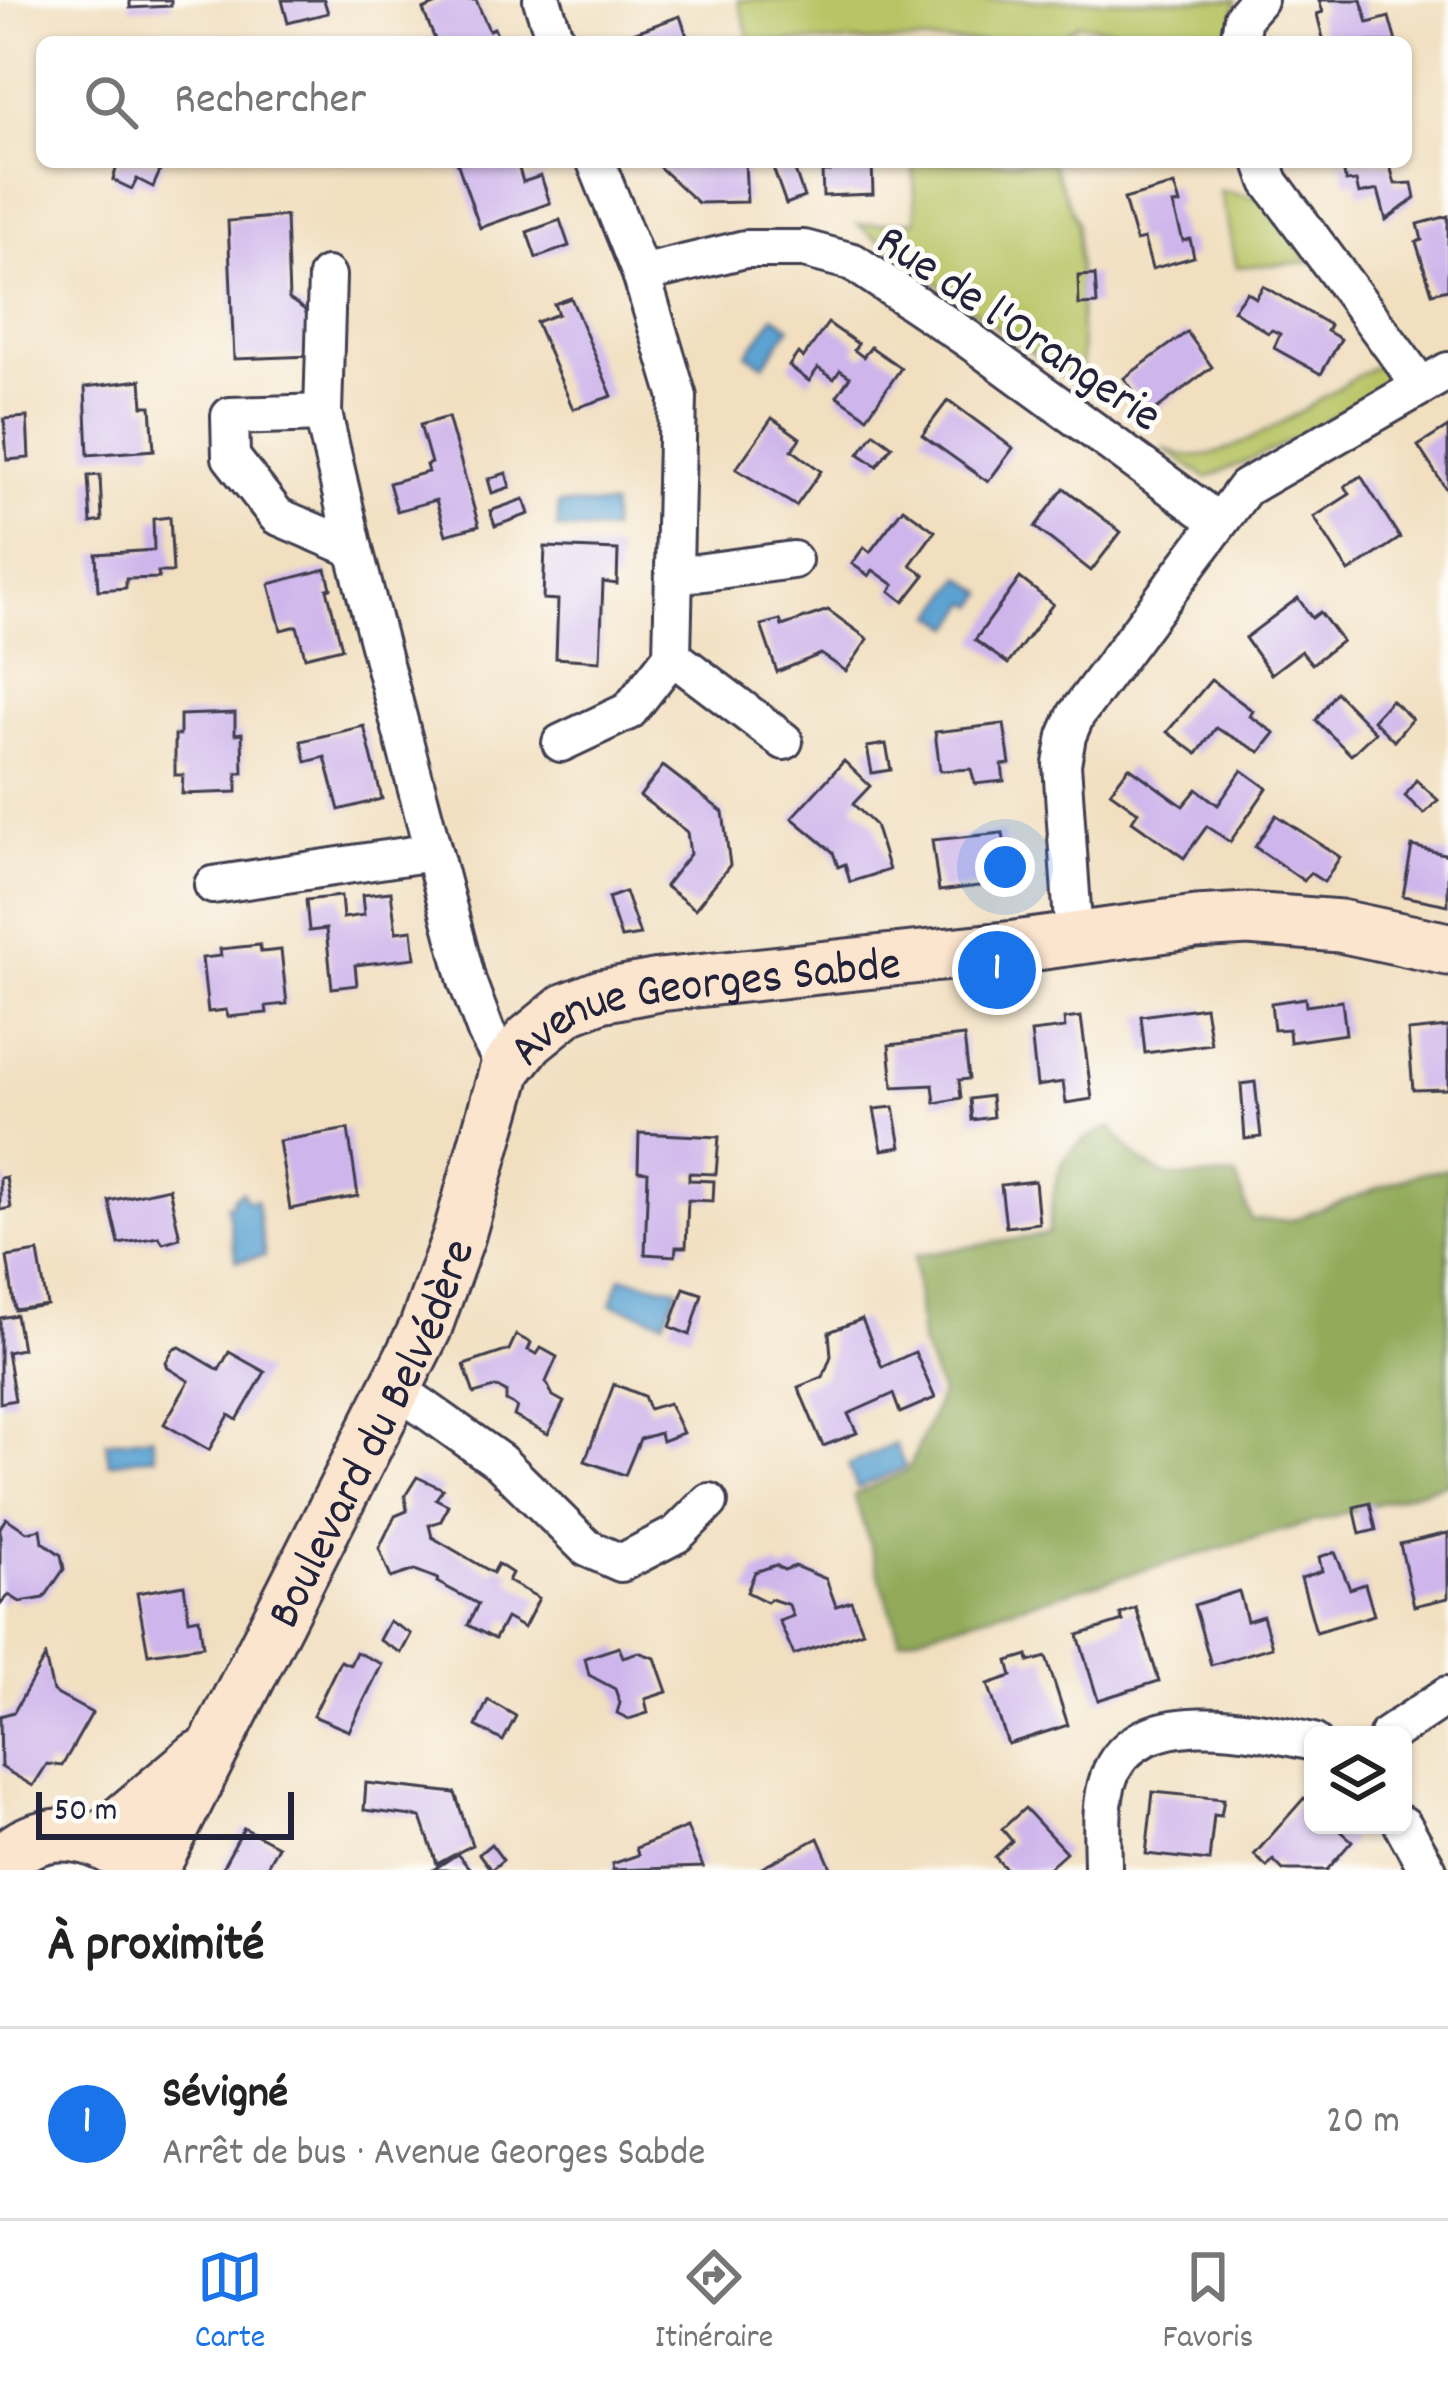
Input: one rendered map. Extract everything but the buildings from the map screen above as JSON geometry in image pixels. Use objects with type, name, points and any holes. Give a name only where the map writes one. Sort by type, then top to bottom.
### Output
[{"type":"street","points":[[542,0],[554,36]]},
{"type":"street","points":[[1240,36],[1243,17],[1258,0]]},
{"type":"street","points":[[561,743],[629,711],[672,656],[679,397],[640,274],[598,168]]},
{"type":"street","points":[[1074,938],[1062,764],[1076,716],[1245,488],[1434,379],[1270,182],[1265,168]]},
{"type":"street","name":"Rue de l'Orangerie","points":[[640,274],[745,249],[804,249],[853,262],[968,339],[1219,522]]},
{"type":"street","points":[[327,275],[323,413],[353,549],[467,981],[500,1084]]},
{"type":"street","points":[[323,413],[230,416],[232,457],[278,516],[353,549]]},
{"type":"street","points":[[674,576],[793,560]]},
{"type":"street","points":[[672,656],[784,741]]},
{"type":"street","points":[[213,885],[434,852]]},
{"type":"street","name":"Avenue Georges Sabde","points":[[500,1084],[545,1025],[568,1009],[659,985],[1196,922],[1281,920],[1340,926],[1448,950]]},
{"type":"street","name":"Boulevard du Belvédère","points":[[152,1870],[440,1296],[500,1084]]},
{"type":"street","points":[[397,1389],[500,1462],[587,1548],[621,1563],[677,1534],[709,1502]]},
{"type":"street","points":[[1402,1726],[1448,1695]]},
{"type":"street","points":[[1103,1870],[1104,1802],[1122,1753],[1143,1740],[1209,1725],[1246,1727],[1304,1740]]},
{"type":"street","name":"Boulevard du Belvédère","points":[[119,1855],[209,1750]]},
{"type":"street","points":[[3,1858],[33,1840],[61,1834],[119,1855]]},
{"type":"street","points":[[1407,1834],[1428,1870]]},
{"type":"green space","points":[[738,0],[1236,0],[1233,36],[1143,36],[1078,23],[1063,36],[749,36]]},
{"type":"green space","points":[[913,168],[1054,168],[1077,223],[1083,391],[858,225],[916,221]]},
{"type":"green space","points":[[1220,191],[1268,199],[1310,262],[1237,267]]},
{"type":"green space","points":[[1381,362],[1397,380],[1275,449],[1207,478],[1163,448],[1196,456],[1227,449],[1272,428]]},
{"type":"green space","points":[[1111,1127],[1140,1160],[1164,1174],[1236,1176],[1251,1220],[1292,1220],[1417,1174],[1448,1169],[1448,1483],[900,1640],[854,1495],[908,1470],[941,1394],[921,1343],[914,1256],[1048,1234],[1056,1182],[1067,1156],[1077,1145]]},
{"type":"water","points":[[774,316],[790,327],[764,365],[747,354]]},
{"type":"water","points":[[559,504],[612,506],[611,531],[557,529]]},
{"type":"water","points":[[962,577],[985,593],[977,606],[970,602],[953,627],[935,615]]},
{"type":"water","points":[[242,1191],[247,1201],[256,1200],[265,1256],[236,1261],[227,1205]]},
{"type":"water","points":[[621,1277],[678,1288],[664,1321],[611,1304]]},
{"type":"water","points":[[152,1436],[155,1456],[109,1463],[106,1442]]},
{"type":"water","points":[[895,1444],[905,1467],[857,1488],[848,1465]]},
{"type":"place","name":"Sévigné","points":[[997,970]]}]
